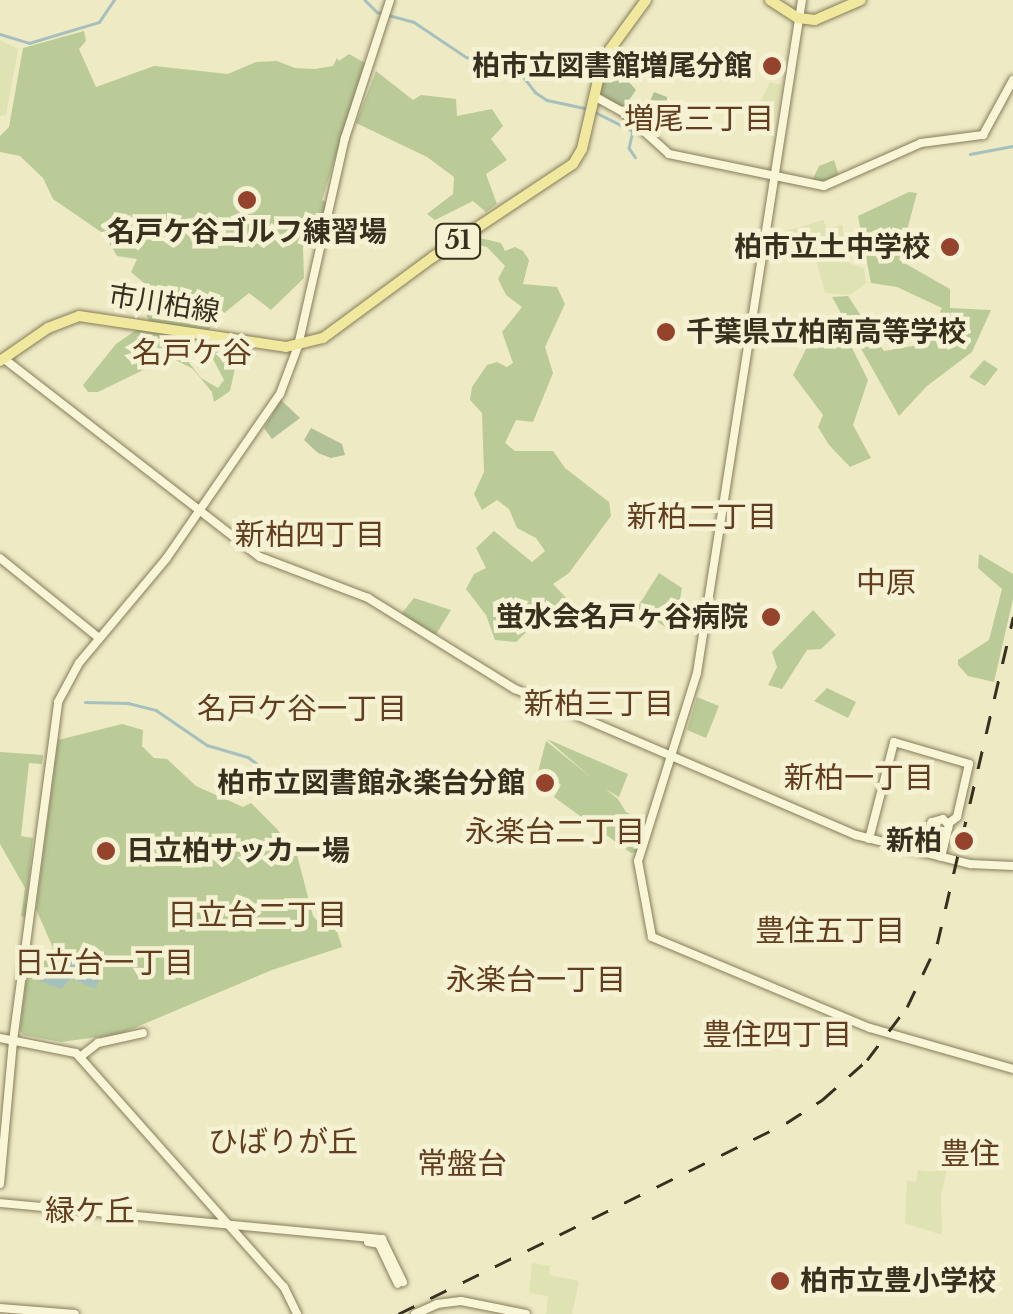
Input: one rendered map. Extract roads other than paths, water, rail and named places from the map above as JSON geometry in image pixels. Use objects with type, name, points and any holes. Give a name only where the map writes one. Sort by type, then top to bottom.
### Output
[{"type":"main road","name":"51","points":[[298,346],[330,333],[434,256],[568,168],[582,148],[606,52],[646,0]]},
{"type":"main road","points":[[770,0],[798,18],[824,18],[861,0]]},
{"type":"main road","name":"市川柏線","points":[[1,358],[59,322],[87,316],[298,346]]},
{"type":"street","points":[[0,1184],[13,1041],[58,702],[72,672],[199,513],[271,411],[298,346],[345,138],[390,0]]},
{"type":"street","points":[[802,0],[698,673],[638,861],[652,937],[877,1031],[1013,1069]]},
{"type":"street","points":[[592,106],[622,112],[669,154],[824,186],[921,144],[980,136],[988,131],[1013,80]]},
{"type":"street","points":[[1,358],[260,557],[356,592],[515,688],[869,839],[970,864],[1013,866]]},
{"type":"street","points":[[0,558],[99,638]]},
{"type":"street","points":[[869,839],[894,742],[969,764],[957,818],[949,823],[934,820],[924,853]]},
{"type":"street","points":[[941,858],[949,823]]},
{"type":"street","points":[[80,1056],[98,1043],[142,1033]]},
{"type":"street","points":[[0,1038],[69,1048],[80,1056],[284,1287],[297,1314]]},
{"type":"street","points":[[0,1205],[228,1224],[376,1242],[401,1283]]},
{"type":"street","points":[[415,1314],[437,1304],[460,1301],[526,1314]]},
{"type":"street","points":[[0,1308],[75,1314]]},
{"type":"water","points":[[59,961],[98,965],[103,972],[95,989],[71,978],[61,989],[40,981],[41,973]]},
{"type":"waterway","points":[[0,34],[29,43],[99,22],[114,0]]},
{"type":"waterway","points":[[365,0],[377,12],[414,22],[466,57],[515,66],[535,92],[547,100],[586,108]]},
{"type":"waterway","points":[[593,111],[633,131],[629,148],[635,157]]},
{"type":"waterway","points":[[970,154],[1013,146]]},
{"type":"waterway","points":[[85,702],[128,703],[156,710],[207,745],[248,757],[273,776]]},
{"type":"railway","points":[[398,1314],[786,1123],[822,1100],[867,1060],[907,1007],[937,944],[1013,617]]},
{"type":"place","name":"柏市立図書館増尾分館","points":[[772,66]]},
{"type":"place","name":"名戸ケ谷ゴルフ練習場","points":[[247,200]]},
{"type":"place","name":"柏市立土中学校","points":[[950,247]]},
{"type":"place","name":"千葉県立柏南高等学校","points":[[666,332]]},
{"type":"place","name":"蛍水会名戸ヶ谷病院","points":[[771,617]]},
{"type":"place","name":"柏市立図書館永楽台分館","points":[[545,783]]},
{"type":"place","name":"新柏","points":[[964,841]]},
{"type":"place","name":"日立柏サッカー場","points":[[106,851]]},
{"type":"place","name":"柏市立豊小学校","points":[[780,1281]]},
{"type":"district","name":"増尾三丁目","points":[[699,119]]},
{"type":"district","name":"名戸ケ谷","points":[[192,353]]},
{"type":"district","name":"新柏二丁目","points":[[702,517]]},
{"type":"district","name":"新柏四丁目","points":[[310,535]]},
{"type":"district","name":"中原","points":[[886,583]]},
{"type":"district","name":"新柏三丁目","points":[[599,704]]},
{"type":"district","name":"名戸ケ谷一丁目","points":[[302,709]]},
{"type":"district","name":"新柏一丁目","points":[[859,778]]},
{"type":"district","name":"永楽台二丁目","points":[[555,832]]},
{"type":"district","name":"日立台二丁目","points":[[257,915]]},
{"type":"district","name":"豊住五丁目","points":[[830,931]]},
{"type":"district","name":"日立台一丁目","points":[[104,963]]},
{"type":"district","name":"永楽台一丁目","points":[[536,980]]},
{"type":"district","name":"豊住四丁目","points":[[777,1035]]},
{"type":"district","name":"ひばりが丘","points":[[283,1142]]},
{"type":"district","name":"豊住","points":[[970,1154]]},
{"type":"district","name":"常盤台","points":[[462,1164]]},
{"type":"district","name":"緑ケ丘","points":[[90,1211]]}]
